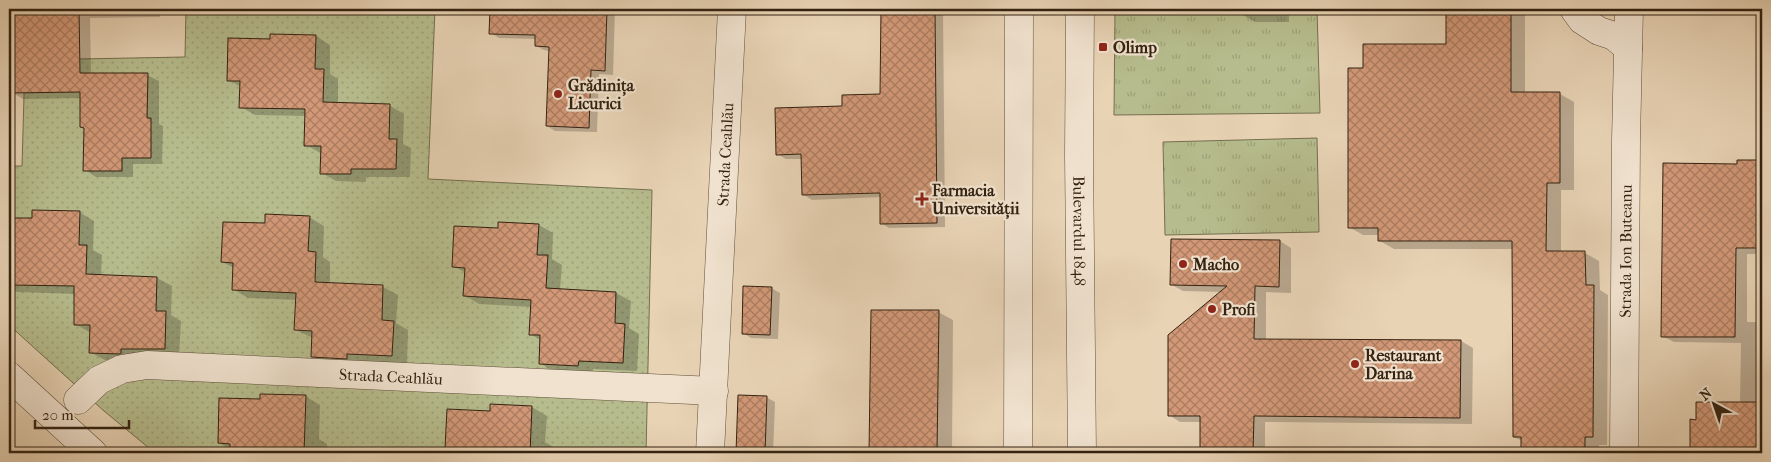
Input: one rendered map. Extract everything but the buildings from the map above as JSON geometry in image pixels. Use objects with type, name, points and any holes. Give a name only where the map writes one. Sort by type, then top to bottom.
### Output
[{"type":"street","name":"Strada Ceahlău","points":[[710,453],[732,9]]},
{"type":"street","points":[[1018,453],[1019,9]]},
{"type":"street","name":"Bulevardul 1848","points":[[1080,9],[1079,154],[1082,453]]},
{"type":"street","points":[[1574,9],[1582,20],[1599,31],[1614,36],[1628,48]]},
{"type":"street","name":"Strada Ion Buteanu","points":[[1624,453],[1626,140],[1629,9]]},
{"type":"street","name":"Strada Ceahlău","points":[[78,400],[98,380],[122,369],[147,364],[714,391]]},
{"type":"street","points":[[9,376],[93,453]]},
{"type":"green space","points":[[186,9],[435,9],[428,179],[652,190],[646,453],[155,453],[104,411],[9,325],[9,166],[22,166],[25,60],[185,57]]},
{"type":"green space","points":[[1115,9],[1317,9],[1320,113],[1114,115]]},
{"type":"green space","points":[[1317,138],[1319,232],[1165,235],[1163,142]]},
{"type":"place","name":"Olimp","points":[[1103,47]]},
{"type":"place","name":"Grădinița Licurici","points":[[558,94]]},
{"type":"place","name":"Farmacia Universității","points":[[922,199]]},
{"type":"place","name":"Macho","points":[[1183,264]]},
{"type":"place","name":"Profi","points":[[1212,309]]},
{"type":"place","name":"Restaurant Darina","points":[[1355,364]]}]
